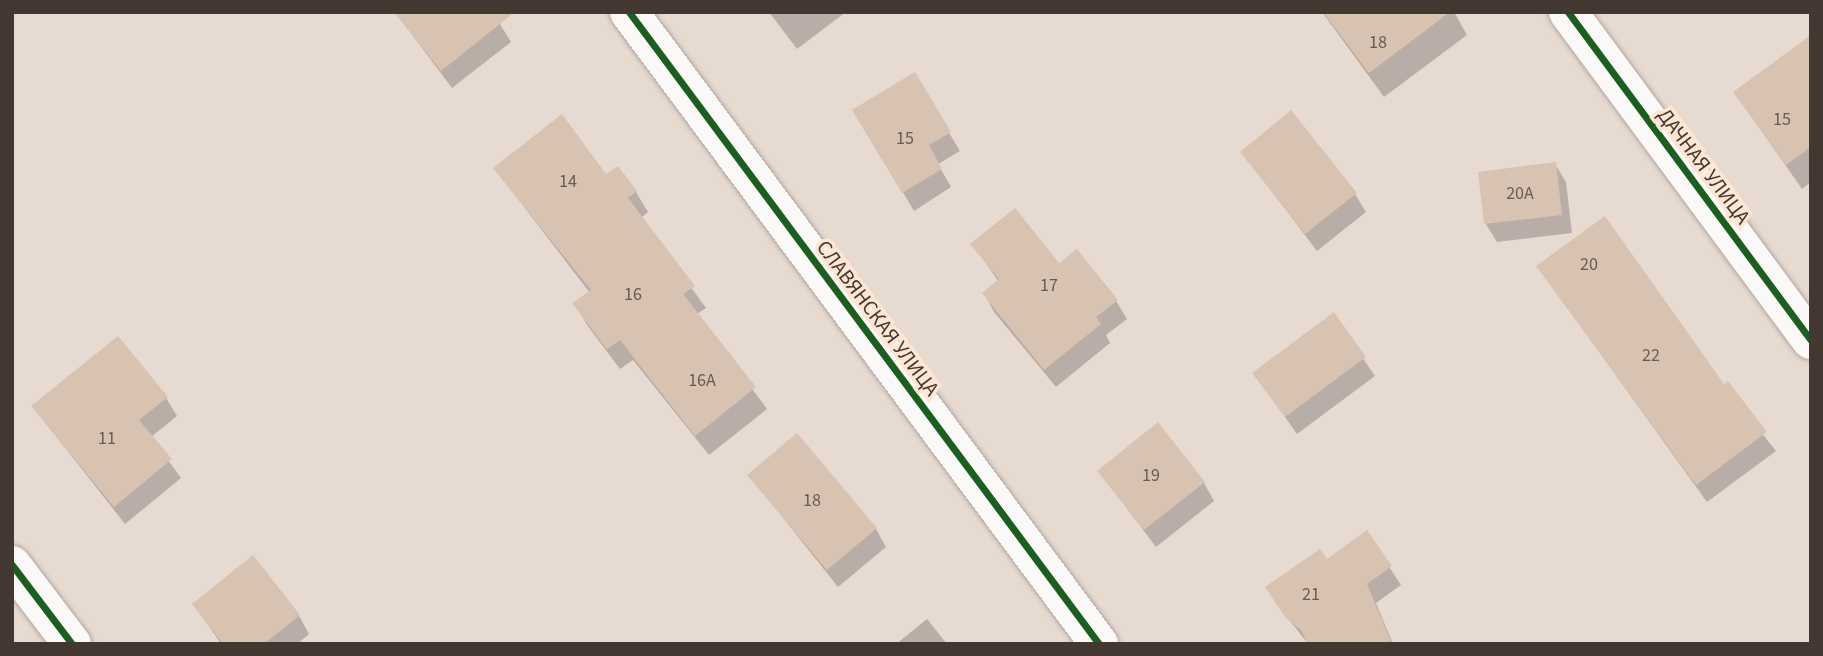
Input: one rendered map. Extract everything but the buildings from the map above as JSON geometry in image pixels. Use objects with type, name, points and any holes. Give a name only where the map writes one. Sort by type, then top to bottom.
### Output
[{"type":"street","name":"СЛАВЯНСКАЯ УЛИЦА","points":[[629,12],[1099,644]]},
{"type":"street","name":"ДАЧНАЯ УЛИЦА","points":[[1568,12],[1811,340]]},
{"type":"street","points":[[12,565],[72,644]]},
{"type":"cycle path","points":[[629,12],[1099,644]]},
{"type":"cycle path","points":[[1568,12],[1811,340]]},
{"type":"cycle path","points":[[12,565],[72,644]]}]
